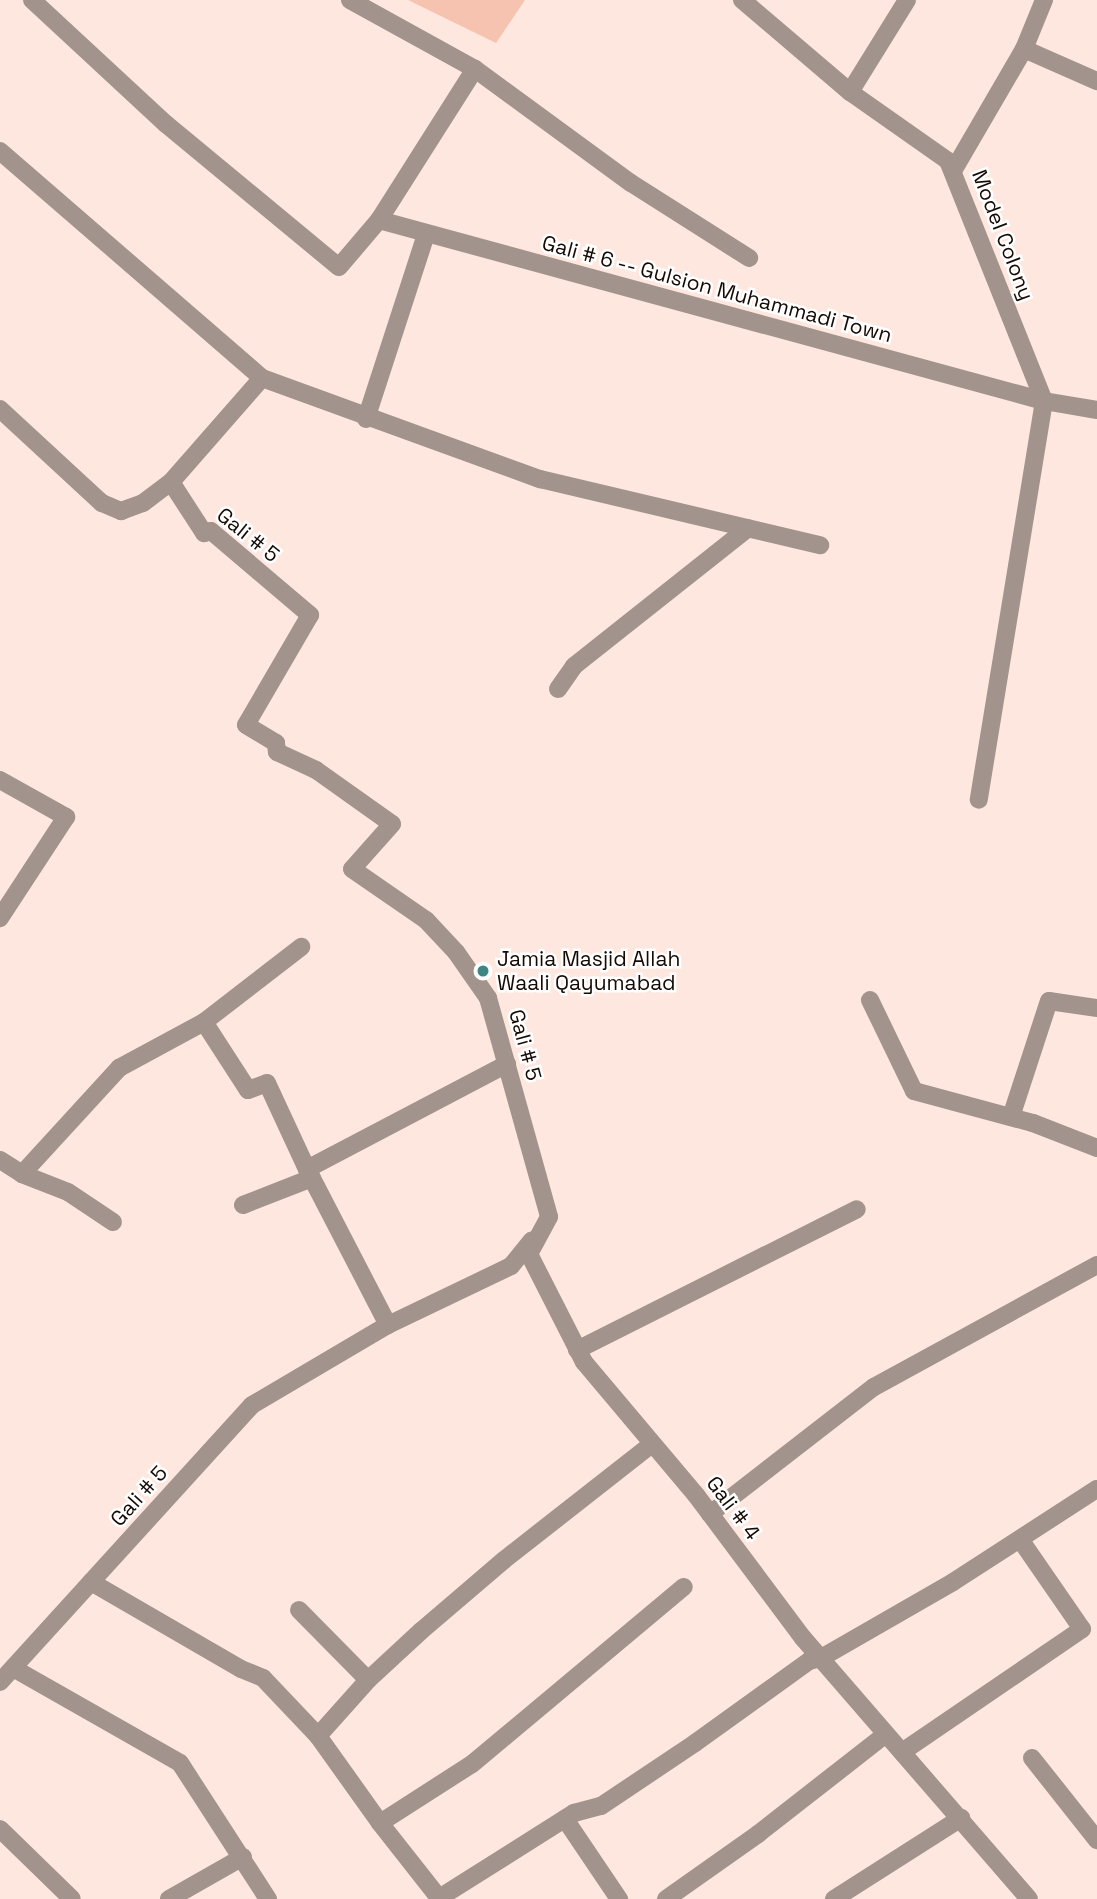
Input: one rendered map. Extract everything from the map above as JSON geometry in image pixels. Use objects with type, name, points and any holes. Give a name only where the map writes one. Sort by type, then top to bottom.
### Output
[{"type":"street","points":[[32,0],[166,124],[339,267],[379,220],[475,69]]},
{"type":"street","points":[[350,0],[475,69],[631,183],[749,258]]},
{"type":"street","name":"Model Colony","points":[[742,0],[850,92],[948,161],[1044,401]]},
{"type":"street","points":[[850,92],[907,0]]},
{"type":"street","points":[[953,171],[1024,49],[1044,0]]},
{"type":"street","points":[[1024,49],[1097,80]]},
{"type":"street","points":[[0,150],[262,378],[366,419],[540,479],[820,545]]},
{"type":"street","name":"Gali # 6 -- Gulsion Muhammadi Town","points":[[379,220],[1044,401]]},
{"type":"street","points":[[366,419],[426,234]]},
{"type":"street","points":[[0,409],[102,503],[121,511],[143,503],[171,482],[262,378]]},
{"type":"street","points":[[979,800],[1044,401],[1097,410]]},
{"type":"street","name":"Gali # 5","points":[[0,1682],[252,1405],[388,1325],[511,1266],[549,1217],[488,998],[456,952],[426,920],[352,869],[392,824],[316,770],[277,752],[276,743],[246,725],[310,615],[211,531],[204,533],[171,482]]},
{"type":"street","points":[[558,689],[574,666],[748,528]]},
{"type":"street","points":[[0,780],[66,817],[0,918]]},
{"type":"street","points":[[22,1174],[119,1068],[204,1022],[300,947]]},
{"type":"street","points":[[870,1000],[914,1091],[1011,1117],[1097,1148]]},
{"type":"street","points":[[1011,1117],[1049,1001],[1097,1008]]},
{"type":"street","points":[[204,1022],[248,1090],[267,1083],[309,1174],[388,1325]]},
{"type":"street","points":[[243,1205],[309,1174],[507,1065]]},
{"type":"street","points":[[0,1160],[22,1174],[68,1192],[113,1222]]},
{"type":"street","points":[[578,1350],[857,1209]]},
{"type":"street","name":"Gali # 4","points":[[549,1217],[529,1254],[584,1363],[710,1514],[821,1658],[1029,1899]]},
{"type":"street","points":[[710,1514],[874,1387],[1097,1265]]},
{"type":"street","points":[[318,1736],[368,1680],[504,1560],[652,1444]]},
{"type":"street","points":[[91,1582],[241,1669],[263,1678],[318,1736],[380,1824],[439,1898],[565,1819],[601,1806],[809,1661],[821,1658],[953,1582],[1097,1489]]},
{"type":"street","points":[[901,1752],[1082,1629],[1020,1539]]},
{"type":"street","points":[[380,1824],[471,1764],[684,1587]]},
{"type":"street","points":[[299,1610],[368,1680]]},
{"type":"street","points":[[13,1668],[180,1763],[268,1899]]},
{"type":"street","points":[[666,1899],[758,1834],[886,1734]]},
{"type":"street","points":[[1032,1758],[1097,1840]]},
{"type":"street","points":[[834,1899],[956,1812]]},
{"type":"street","points":[[565,1819],[620,1899]]},
{"type":"street","points":[[0,1829],[72,1899]]},
{"type":"street","points":[[169,1899],[243,1857]]},
{"type":"shaded area","points":[[408,0],[525,0],[496,43]]},
{"type":"place","name":"Jamia Masjid Allah Waali Qayumabad","points":[[483,971]]}]
